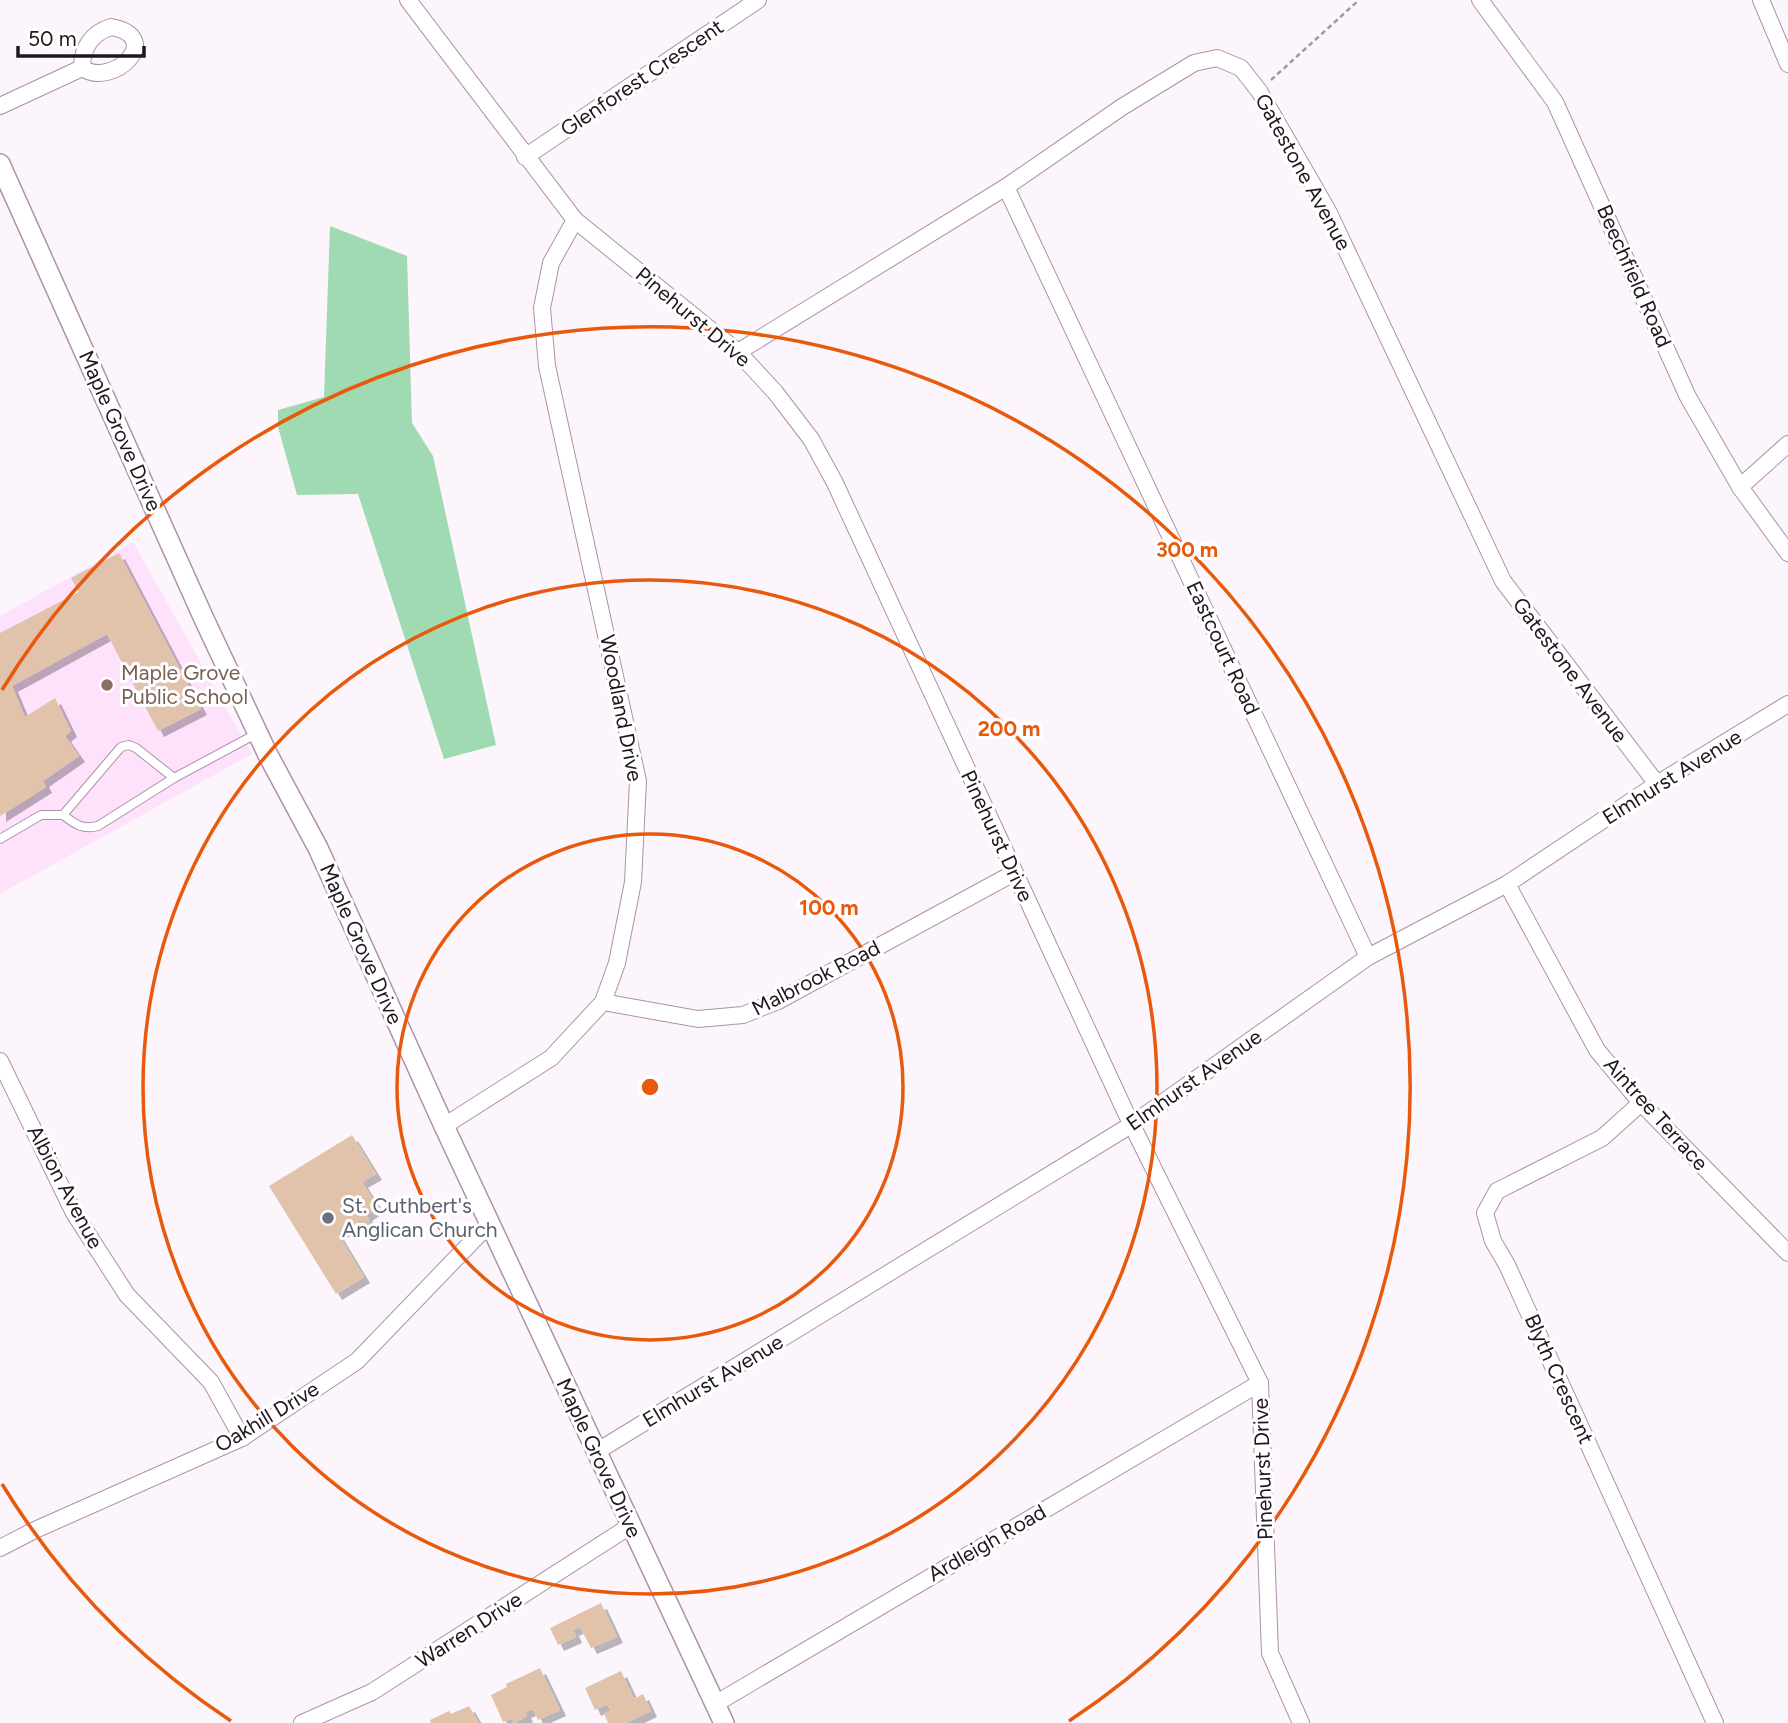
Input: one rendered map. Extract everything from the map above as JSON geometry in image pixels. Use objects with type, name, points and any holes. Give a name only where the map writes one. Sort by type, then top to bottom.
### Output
[{"type":"street","name":"Pinehurst Drive","points":[[408,0],[575,220],[738,352],[811,439],[835,483],[1131,1125],[1260,1383],[1270,1653],[1301,1723]]},
{"type":"street","name":"Glenforest Crescent","points":[[525,157],[758,0]]},
{"type":"street","name":"Beechfield Road","points":[[1480,0],[1555,102],[1688,397],[1740,487],[1788,553]]},
{"type":"street","points":[[1761,0],[1788,64]]},
{"type":"street","name":"Gatestone Avenue","points":[[738,352],[1006,187],[1122,107],[1194,63],[1217,58],[1241,68],[1259,91],[1328,212],[1503,581],[1657,784]]},
{"type":"street","points":[[0,106],[82,68]]},
{"type":"street","name":"Maple Grove Drive","points":[[0,164],[204,619],[258,733],[318,848],[629,1526],[724,1723]]},
{"type":"street","name":"Eastcourt Road","points":[[1006,187],[1368,957]]},
{"type":"street","name":"Woodland Drive","points":[[444,1126],[551,1058],[603,1002],[618,962],[633,882],[638,781],[547,366],[542,308],[551,262],[575,220]]},
{"type":"street","points":[[1740,487],[1788,444]]},
{"type":"street","name":"Elmhurst Avenue","points":[[596,1452],[1131,1125],[1368,957],[1507,884],[1657,784],[1788,704]]},
{"type":"street","name":"Malbrook Road","points":[[603,1002],[698,1019],[743,1015],[778,1001],[1014,873]]},
{"type":"street","name":"Aintree Terrace","points":[[1507,884],[1597,1049],[1641,1103],[1788,1253]]},
{"type":"street","name":"Albion Avenue","points":[[0,1061],[74,1213],[127,1296],[211,1382],[242,1438]]},
{"type":"street","name":"Blyth Crescent","points":[[1641,1103],[1601,1138],[1497,1191],[1485,1213],[1493,1241],[1507,1265],[1715,1723]]},
{"type":"street","name":"Oakhill Drive","points":[[0,1548],[242,1438],[357,1361],[490,1223]]},
{"type":"street","name":"Ardleigh Road","points":[[715,1704],[1260,1383]]},
{"type":"street","name":"Warren Drive","points":[[302,1723],[372,1692],[629,1526]]},
{"type":"lane","points":[[0,839],[41,815],[63,815],[79,827],[88,829],[98,826],[174,778],[258,733]]},
{"type":"lane","points":[[63,815],[121,747],[129,745],[136,748],[174,778]]},
{"type":"path","points":[[1259,91],[1360,0]]},
{"type":"shaded area","name":"Maple Grove Public School","points":[[133,542],[252,754],[0,894],[0,616]]},
{"type":"green space","points":[[330,226],[407,256],[412,423],[433,456],[496,745],[444,759],[358,494],[297,495],[278,427],[278,410],[324,397]]},
{"type":"building","points":[[119,553],[201,709],[158,731],[107,634],[12,686],[25,717],[55,698],[71,731],[65,736],[79,756],[43,781],[46,787],[0,816],[0,633],[79,592],[71,578]]},
{"type":"building","name":"St. Cuthbert's Anglican Church","points":[[352,1135],[376,1174],[362,1182],[378,1207],[366,1215],[370,1222],[350,1234],[346,1229],[338,1234],[364,1277],[336,1294],[269,1186]]},
{"type":"building","points":[[601,1603],[617,1637],[591,1648],[580,1627],[573,1630],[576,1637],[558,1645],[550,1628]]},
{"type":"building","points":[[540,1668],[560,1710],[538,1720],[533,1709],[525,1712],[527,1716],[514,1723],[512,1719],[503,1722],[491,1695],[507,1687],[506,1684]]},
{"type":"building","points":[[621,1671],[634,1699],[643,1694],[651,1711],[626,1723],[608,1723],[604,1714],[611,1711],[607,1704],[595,1710],[585,1688]]},
{"type":"building","points":[[469,1706],[479,1723],[431,1723],[430,1720],[449,1711],[451,1714]]},
{"type":"place","name":"Maple Grove Public School","points":[[107,685]]},
{"type":"place","name":"St. Cuthbert's Anglican Church","points":[[328,1218]]}]
